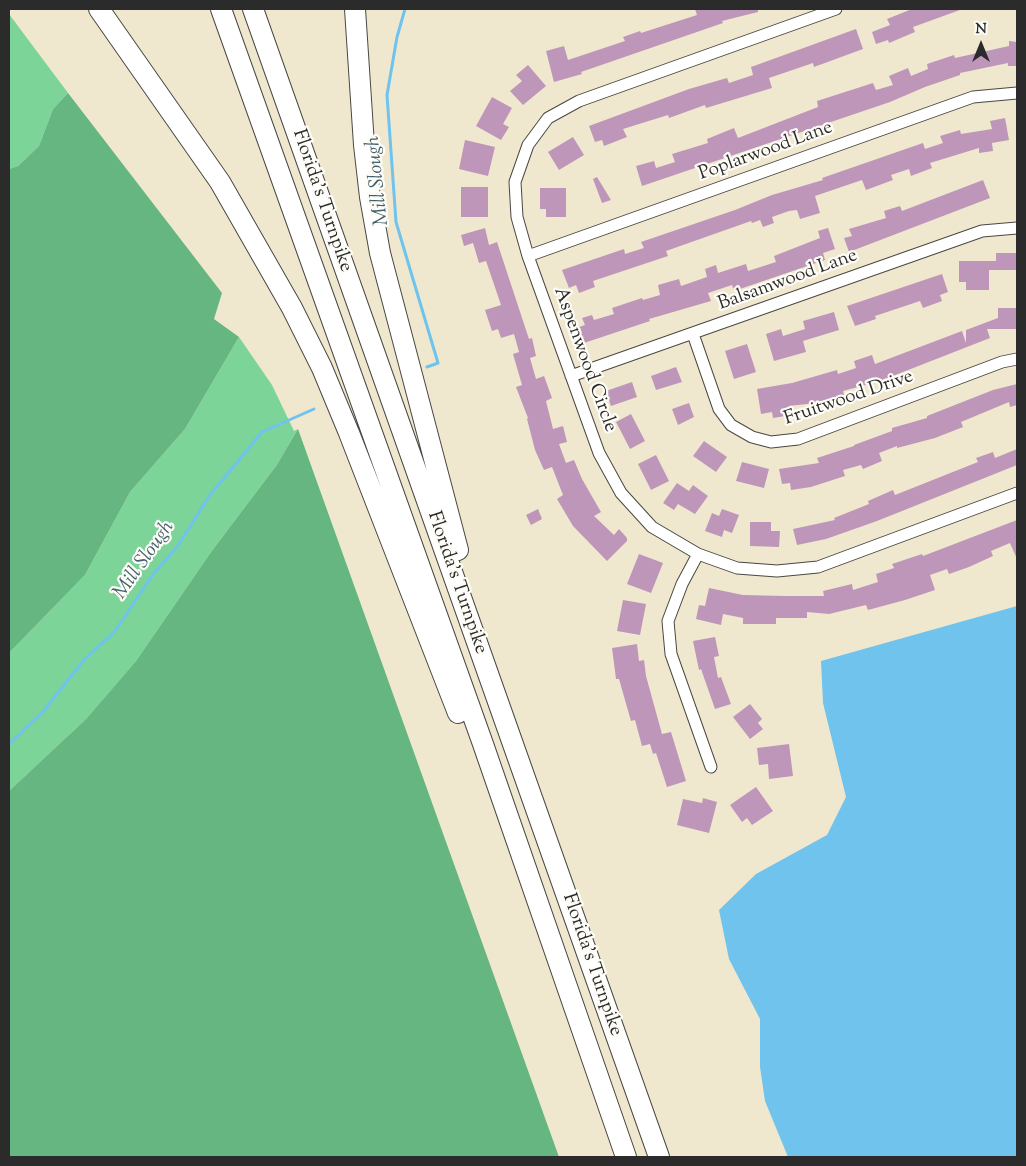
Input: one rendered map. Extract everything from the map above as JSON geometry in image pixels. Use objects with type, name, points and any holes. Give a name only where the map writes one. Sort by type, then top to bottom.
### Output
[{"type":"highway","points":[[98,9],[220,182],[292,308],[322,368],[571,999]]},
{"type":"highway","name":"Florida's Turnpike","points":[[221,9],[479,735],[626,1157]]},
{"type":"highway","name":"Florida's Turnpike","points":[[253,9],[659,1157]]},
{"type":"highway","points":[[355,9],[365,154],[380,253],[466,580],[482,655]]},
{"type":"street","name":"Aspenwood Circle","points":[[836,9],[579,101],[548,118],[528,145],[515,182],[517,217],[528,256],[599,453],[621,493],[652,527],[698,554],[737,568],[777,571],[818,567],[1017,493]]},
{"type":"street","name":"Poplarwood Lane","points":[[528,256],[973,97],[1017,93]]},
{"type":"street","name":"Balsamwood Lane","points":[[571,376],[982,231],[1017,228]]},
{"type":"street","name":"Fruitwood Drive","points":[[693,334],[720,409],[731,425],[752,437],[771,442],[798,439],[1002,362],[1017,359]]},
{"type":"street","points":[[698,554],[682,584],[668,620],[671,654],[711,767]]},
{"type":"green space","points":[[9,14],[68,93],[53,109],[39,146],[18,166],[9,169]]},
{"type":"green space","points":[[68,93],[222,293],[214,319],[239,337],[185,429],[130,492],[85,575],[9,653],[9,169],[18,166],[39,146],[53,109]]},
{"type":"green space","points":[[239,337],[272,385],[294,431],[298,429],[276,466],[211,552],[136,661],[86,719],[9,791],[9,653],[85,575],[130,492],[185,429]]},
{"type":"green space","points":[[298,429],[559,1157],[9,1157],[9,791],[86,719],[136,661],[211,552],[276,466]]},
{"type":"water","points":[[1017,606],[1017,1157],[788,1157],[765,1101],[760,1067],[760,1019],[729,959],[719,910],[756,874],[827,835],[846,797],[823,703],[821,661]]},
{"type":"building","points":[[695,9],[758,9],[758,12],[722,21],[723,23],[581,72],[582,74],[554,82],[546,51],[564,46],[568,60],[625,41],[623,37],[640,31],[641,33],[697,15]]},
{"type":"building","points":[[912,9],[960,10],[913,27],[915,32],[889,43],[888,40],[876,44],[872,32],[890,25],[887,19]]},
{"type":"building","points":[[856,29],[863,49],[814,67],[813,63],[769,78],[772,88],[706,108],[705,105],[669,118],[668,115],[623,129],[627,137],[604,146],[602,140],[595,142],[589,126],[689,89],[727,78],[729,83],[753,75],[751,67]]},
{"type":"building","points":[[1009,41],[1017,42],[1017,66],[1008,66],[1008,63],[960,73],[960,75],[890,102],[642,186],[636,166],[654,161],[656,168],[675,162],[672,154],[708,143],[707,139],[734,128],[738,138],[818,107],[817,101],[873,83],[876,90],[893,85],[889,76],[908,68],[911,76],[928,69],[927,64],[954,55],[955,58],[1009,46]]},
{"type":"building","points":[[528,65],[546,86],[523,105],[510,91],[522,81],[516,75]]},
{"type":"building","points":[[492,97],[512,108],[503,124],[509,127],[501,140],[476,126]]},
{"type":"building","points":[[1005,118],[1009,140],[992,143],[993,151],[979,153],[979,148],[930,163],[932,168],[911,176],[909,169],[891,175],[893,180],[866,190],[862,180],[815,196],[820,213],[800,219],[797,210],[789,211],[772,217],[774,223],[763,227],[760,220],[752,223],[751,221],[666,251],[668,256],[593,281],[595,287],[579,293],[576,285],[569,288],[562,270],[624,249],[625,254],[644,248],[641,242],[735,210],[772,195],[823,180],[822,178],[923,143],[925,149],[943,143],[940,136],[960,130],[961,134],[992,129],[990,121]]},
{"type":"building","points":[[573,137],[584,155],[559,170],[548,152]]},
{"type":"building","points":[[465,140],[495,147],[488,176],[459,169]]},
{"type":"building","points":[[597,177],[611,200],[602,203],[593,179]]},
{"type":"building","points":[[983,180],[990,198],[849,252],[844,238],[852,236],[849,229],[886,218],[884,211],[900,206],[902,211]]},
{"type":"building","points":[[461,187],[488,187],[488,217],[461,217]]},
{"type":"building","points":[[540,188],[566,188],[566,217],[546,217],[546,209],[540,209]]},
{"type":"building","points":[[485,228],[489,245],[497,242],[529,339],[532,338],[536,356],[530,358],[536,379],[544,376],[552,398],[546,401],[553,429],[563,426],[567,442],[559,444],[566,463],[574,460],[582,479],[601,512],[594,516],[614,535],[619,529],[627,538],[627,541],[607,561],[573,526],[557,499],[563,495],[552,467],[544,470],[535,450],[528,418],[516,387],[522,385],[513,354],[519,352],[514,334],[501,338],[498,329],[492,331],[485,310],[501,305],[486,261],[479,263],[473,243],[464,246],[461,235]]},
{"type":"building","points":[[828,228],[835,249],[823,253],[825,260],[734,291],[732,285],[708,293],[711,301],[649,319],[650,321],[581,344],[576,328],[585,325],[582,318],[592,315],[594,320],[614,314],[612,308],[642,298],[643,300],[660,295],[658,285],[679,279],[681,286],[707,277],[705,269],[716,265],[718,273],[746,264],[748,271],[776,262],[774,256],[820,238],[818,231]]},
{"type":"building","points":[[996,253],[1017,253],[1017,270],[989,270],[989,290],[966,290],[966,282],[959,282],[959,261],[996,261]]},
{"type":"building","points":[[942,274],[948,292],[940,295],[942,301],[923,308],[920,301],[875,316],[876,319],[855,326],[847,306]]},
{"type":"building","points":[[998,308],[1017,308],[1017,329],[987,329],[990,338],[880,381],[843,391],[844,395],[816,403],[789,406],[791,415],[773,418],[772,412],[761,414],[757,389],[792,383],[837,370],[838,374],[856,368],[854,361],[872,355],[875,364],[962,331],[966,343],[966,330],[998,318]]},
{"type":"building","points":[[834,312],[839,330],[803,341],[806,352],[774,361],[766,334],[781,329],[783,336],[805,329],[803,321]]},
{"type":"building","points":[[747,344],[756,372],[734,379],[725,351]]},
{"type":"building","points":[[676,367],[682,382],[656,390],[651,376]]},
{"type":"building","points":[[632,382],[637,397],[611,406],[606,391]]},
{"type":"building","points":[[1017,384],[1017,405],[1010,407],[1009,402],[961,422],[963,427],[935,438],[897,448],[897,446],[879,453],[882,461],[863,469],[861,465],[843,470],[845,476],[811,487],[791,490],[790,483],[782,484],[779,469],[819,463],[817,458],[892,431],[892,428],[927,418],[927,416],[993,390]]},
{"type":"building","points":[[689,403],[694,417],[678,425],[672,409]]},
{"type":"building","points":[[631,414],[645,441],[630,449],[616,422]]},
{"type":"building","points":[[704,441],[727,457],[716,472],[693,456]]},
{"type":"building","points":[[1017,449],[1017,465],[877,521],[826,539],[797,545],[793,529],[835,520],[834,518],[869,504],[868,501],[893,490],[895,495],[978,462],[976,458],[993,452],[995,458]]},
{"type":"building","points":[[656,455],[669,481],[651,490],[638,464]]},
{"type":"building","points":[[742,462],[769,469],[764,488],[736,481]]},
{"type":"building","points":[[677,483],[689,491],[693,485],[708,496],[695,514],[678,504],[674,510],[663,503]]},
{"type":"building","points":[[538,509],[542,519],[531,525],[526,515]]},
{"type":"building","points":[[722,509],[739,515],[732,533],[724,530],[722,537],[705,531],[712,513],[719,516]]},
{"type":"building","points":[[1017,520],[1017,559],[1010,543],[991,551],[993,556],[969,567],[949,574],[947,569],[930,575],[935,590],[905,600],[868,610],[866,605],[829,614],[807,612],[807,618],[776,618],[776,624],[743,624],[743,618],[723,614],[721,625],[696,619],[699,605],[705,606],[709,588],[743,595],[785,596],[824,596],[823,591],[852,584],[853,590],[878,582],[876,574],[894,568],[892,564],[922,554],[923,556]]},
{"type":"building","points":[[750,522],[771,522],[771,531],[780,531],[779,547],[750,546]]},
{"type":"building","points":[[639,554],[663,563],[651,593],[627,584]]},
{"type":"building","points":[[623,600],[646,604],[640,635],[617,631]]},
{"type":"building","points":[[715,637],[719,656],[714,657],[718,678],[721,677],[731,704],[715,709],[701,669],[699,670],[693,641]]},
{"type":"building","points":[[637,644],[639,661],[644,660],[646,676],[662,734],[671,732],[686,781],[667,787],[656,753],[653,754],[650,744],[642,746],[635,720],[631,721],[619,679],[616,679],[612,648]]},
{"type":"building","points":[[750,704],[762,719],[758,723],[763,729],[750,739],[733,717]]},
{"type":"building","points":[[789,744],[793,776],[769,779],[768,764],[759,765],[757,748]]},
{"type":"building","points":[[756,787],[773,811],[752,825],[747,818],[742,822],[730,805]]},
{"type":"building","points":[[703,798],[717,802],[709,833],[677,825],[683,799],[702,803]]},
{"type":"waterway","name":"Mill Slough","points":[[405,9],[397,37],[387,95],[396,222],[438,363],[427,367]]},
{"type":"waterway","name":"Mill Slough","points":[[9,744],[42,713],[83,661],[115,631],[154,573],[177,547],[210,495],[262,432],[314,409]]}]
